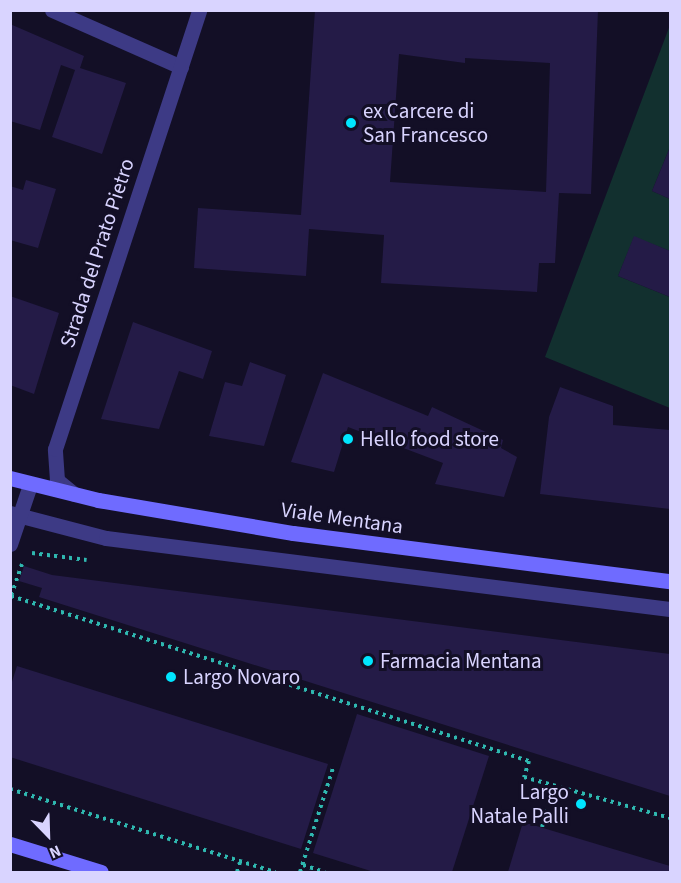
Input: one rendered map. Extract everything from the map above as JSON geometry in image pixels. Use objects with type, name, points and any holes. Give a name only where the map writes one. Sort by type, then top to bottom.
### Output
[{"type":"main road","name":"Viale Mentana","points":[[10,478],[83,497],[348,541],[670,581]]},
{"type":"main road","points":[[10,844],[101,873]]},
{"type":"street","points":[[52,10],[181,67]]},
{"type":"street","name":"Strada del Prato Pietro","points":[[83,497],[57,480],[55,449],[199,10]]},
{"type":"street","points":[[10,544],[15,515],[30,485]]},
{"type":"street","points":[[15,515],[95,536],[670,609]]},
{"type":"path","points":[[11,597],[529,761],[524,777],[670,818]]},
{"type":"path","points":[[300,873],[334,765]]},
{"type":"path","points":[[542,827],[555,786]]},
{"type":"path","points":[[10,789],[275,873]]},
{"type":"path","points":[[237,873],[240,861]]},
{"type":"path","points":[[303,865],[325,873]]},
{"type":"green space","points":[[670,25],[670,147],[652,191],[670,199],[670,251],[634,237],[618,276],[670,297],[670,408],[545,357]]},
{"type":"building","name":"ex Carcere di San Francesco","points":[[315,10],[598,10],[591,194],[559,193],[555,263],[539,263],[537,292],[381,283],[384,235],[309,229],[306,276],[194,268],[198,208],[301,215]],"holes":[[[399,54],[465,63],[465,58],[550,63],[546,192],[390,182]]]},
{"type":"building","points":[[10,24],[84,56],[80,68],[126,83],[102,154],[52,137],[75,70],[61,65],[40,130],[10,121]]},
{"type":"building","points":[[670,147],[670,199],[652,191]]},
{"type":"building","points":[[26,180],[56,189],[38,248],[10,240],[10,186],[23,190]]},
{"type":"building","points":[[634,236],[670,251],[670,297],[618,276]]},
{"type":"building","points":[[10,296],[59,313],[34,394],[10,385]]},
{"type":"building","points":[[133,322],[212,351],[203,379],[179,371],[159,429],[101,419]]},
{"type":"building","points":[[250,362],[286,375],[264,446],[209,436],[225,382],[242,386]]},
{"type":"building","points":[[323,373],[428,416],[432,407],[503,440],[501,448],[517,457],[504,497],[435,484],[443,463],[348,427],[334,472],[291,462]]},
{"type":"building","points":[[560,387],[613,406],[613,425],[670,430],[670,509],[540,494],[549,417]]},
{"type":"building","points":[[24,566],[52,575],[670,654],[670,796],[39,597],[42,588],[19,581]]},
{"type":"building","points":[[17,666],[328,764],[301,849],[10,757],[10,688]]},
{"type":"building","points":[[357,714],[489,756],[452,872],[374,872],[313,853]]},
{"type":"building","points":[[523,822],[670,866],[670,872],[508,872]]},
{"type":"place","name":"ex Carcere di San Francesco","points":[[351,123]]},
{"type":"place","name":"Hello food store","points":[[348,439]]},
{"type":"place","name":"Farmacia Mentana","points":[[368,661]]},
{"type":"place","name":"Largo Novaro","points":[[171,677]]},
{"type":"place","name":"Largo Natale Palli","points":[[581,804]]}]
